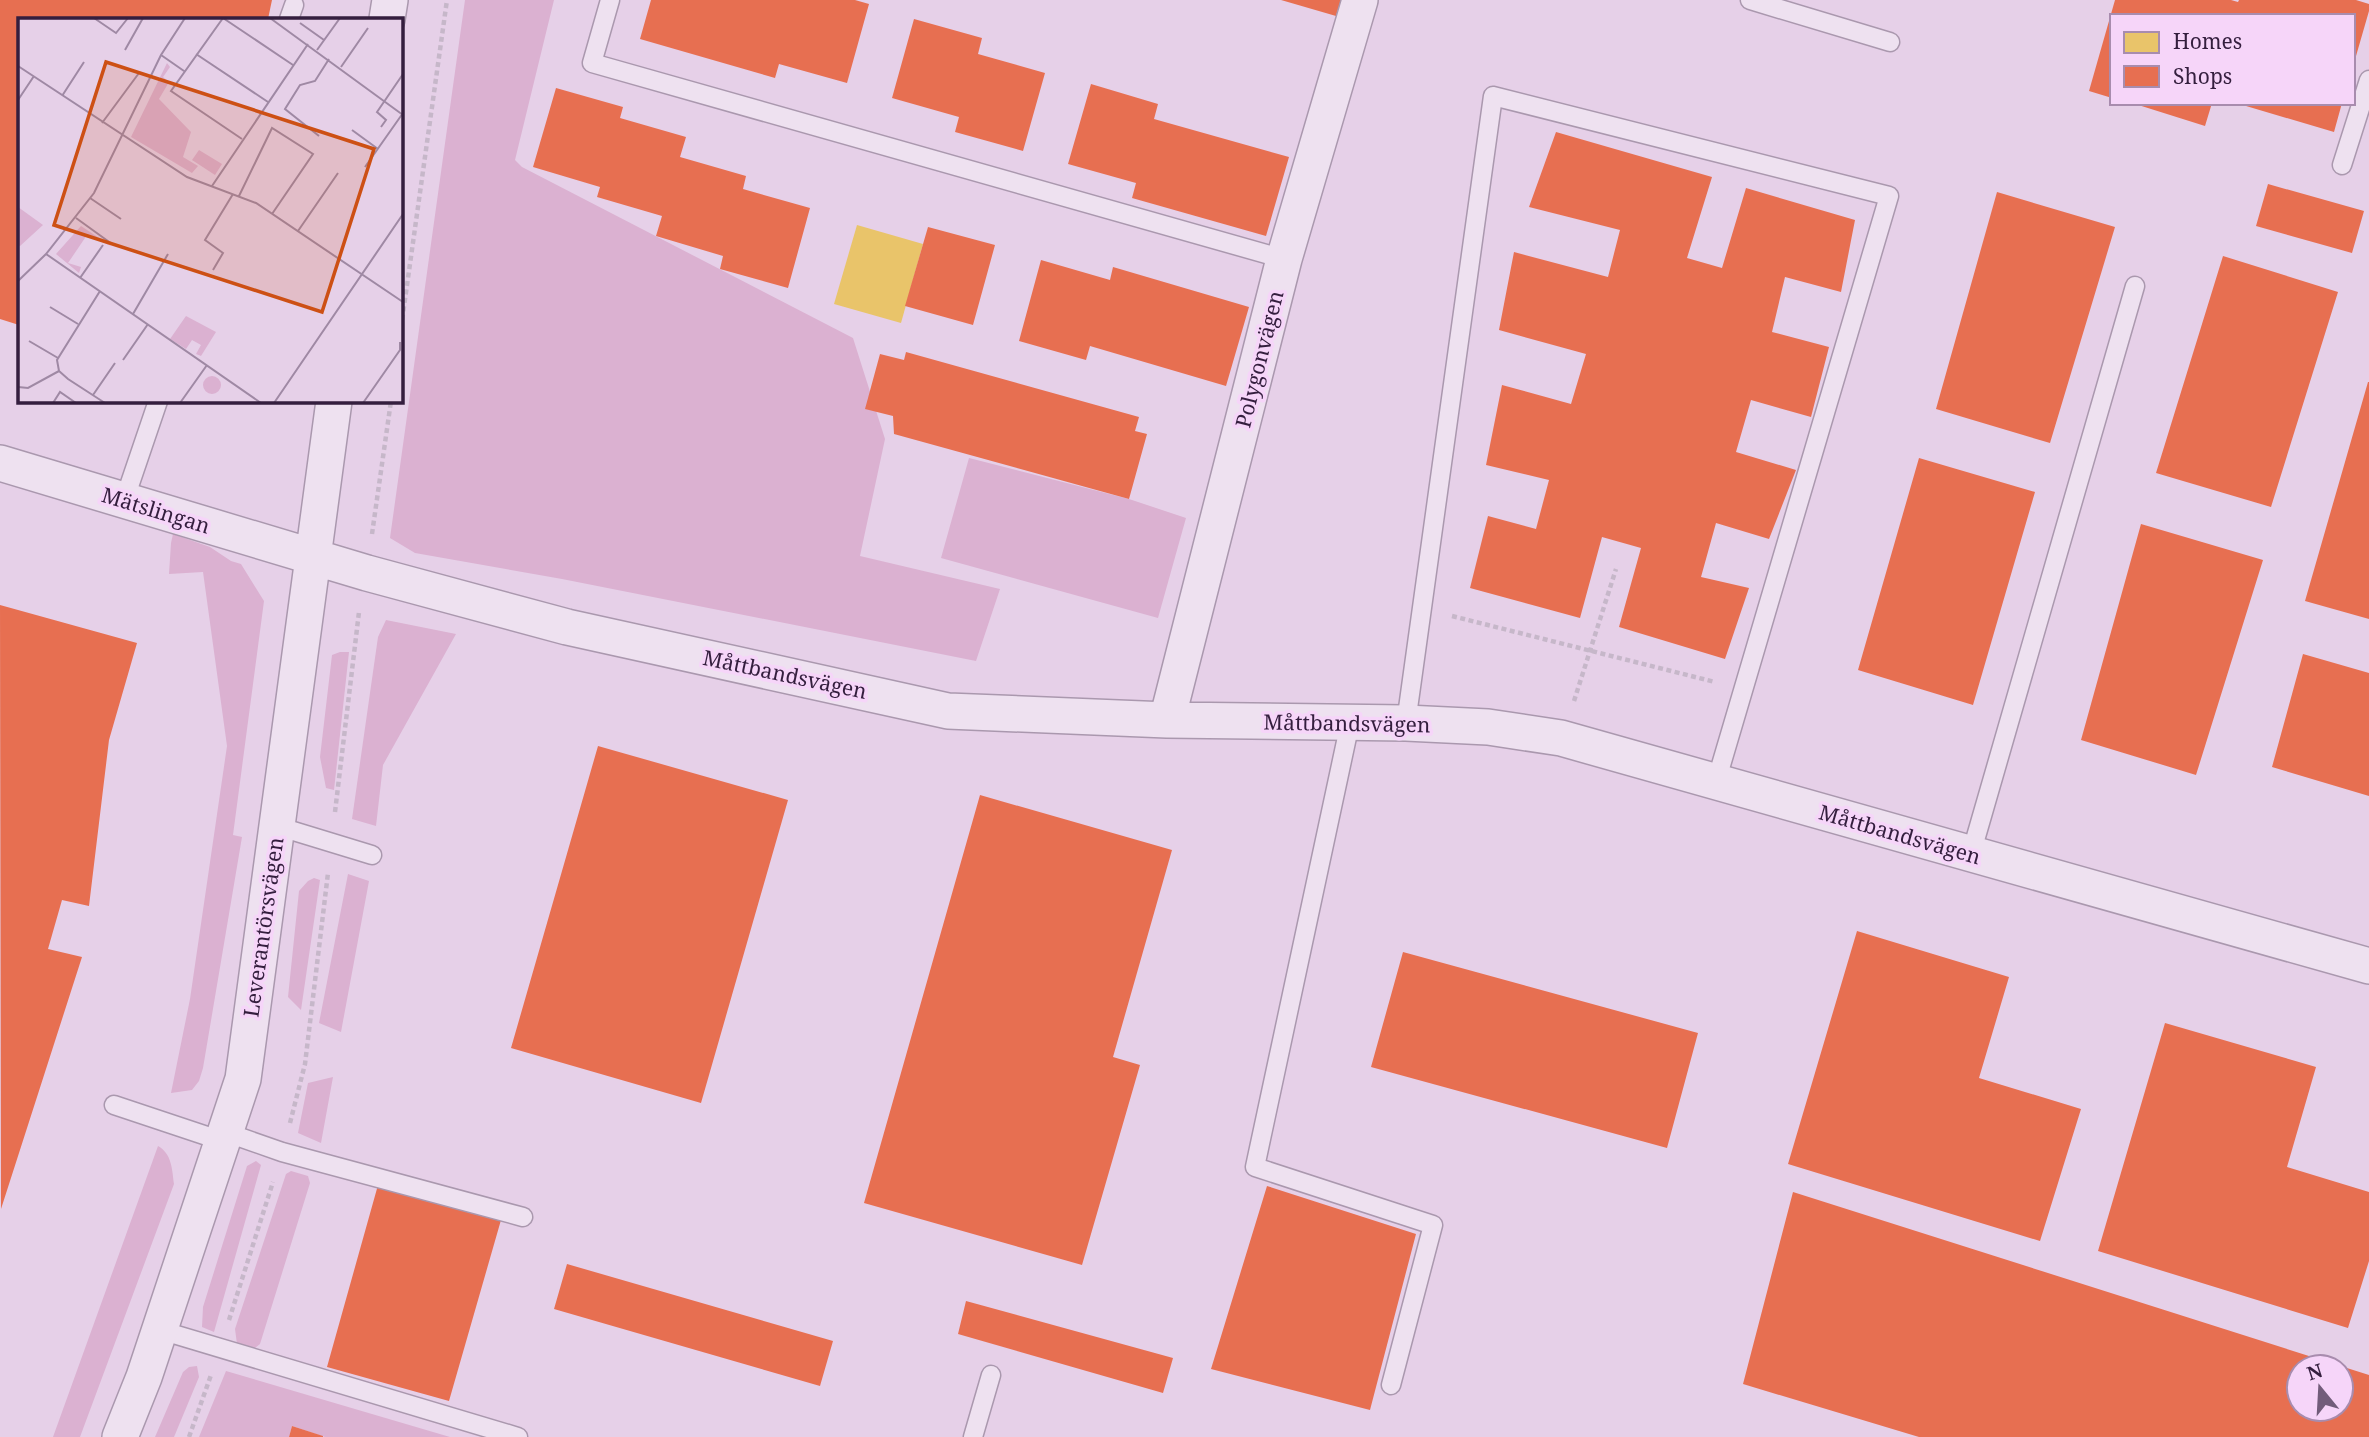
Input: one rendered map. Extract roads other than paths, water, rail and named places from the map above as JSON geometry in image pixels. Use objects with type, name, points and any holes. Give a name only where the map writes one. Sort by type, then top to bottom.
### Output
[{"type":"street","points":[[387,18],[390,0]]},
{"type":"street","name":"Polygonvägen","points":[[1167,720],[1284,259],[1360,0]]},
{"type":"street","name":"Leverantörsvägen","points":[[120,1437],[144,1377],[243,1079],[334,402]]},
{"type":"street","name":"Mätslingan","points":[[0,463],[312,556]]},
{"type":"street","name":"Måttbandsvägen","points":[[312,556],[566,627],[948,711],[1167,720],[1406,723],[1488,727],[1562,738],[2369,966]]},
{"type":"lane","points":[[610,0],[592,63],[1284,259]]},
{"type":"lane","points":[[1750,0],[1890,42]]},
{"type":"lane","points":[[2342,165],[2369,80]]},
{"type":"lane","points":[[1406,723],[1493,96],[1889,196],[1716,782]]},
{"type":"lane","points":[[1971,854],[2135,286]]},
{"type":"lane","points":[[124,501],[158,402]]},
{"type":"lane","points":[[1350,723],[1255,1167],[1433,1225],[1391,1385]]},
{"type":"lane","points":[[277,827],[332,841],[372,855]]},
{"type":"lane","points":[[114,1105],[523,1217]]},
{"type":"lane","points":[[160,1330],[518,1437]]},
{"type":"lane","points":[[973,1437],[991,1375]]}]
